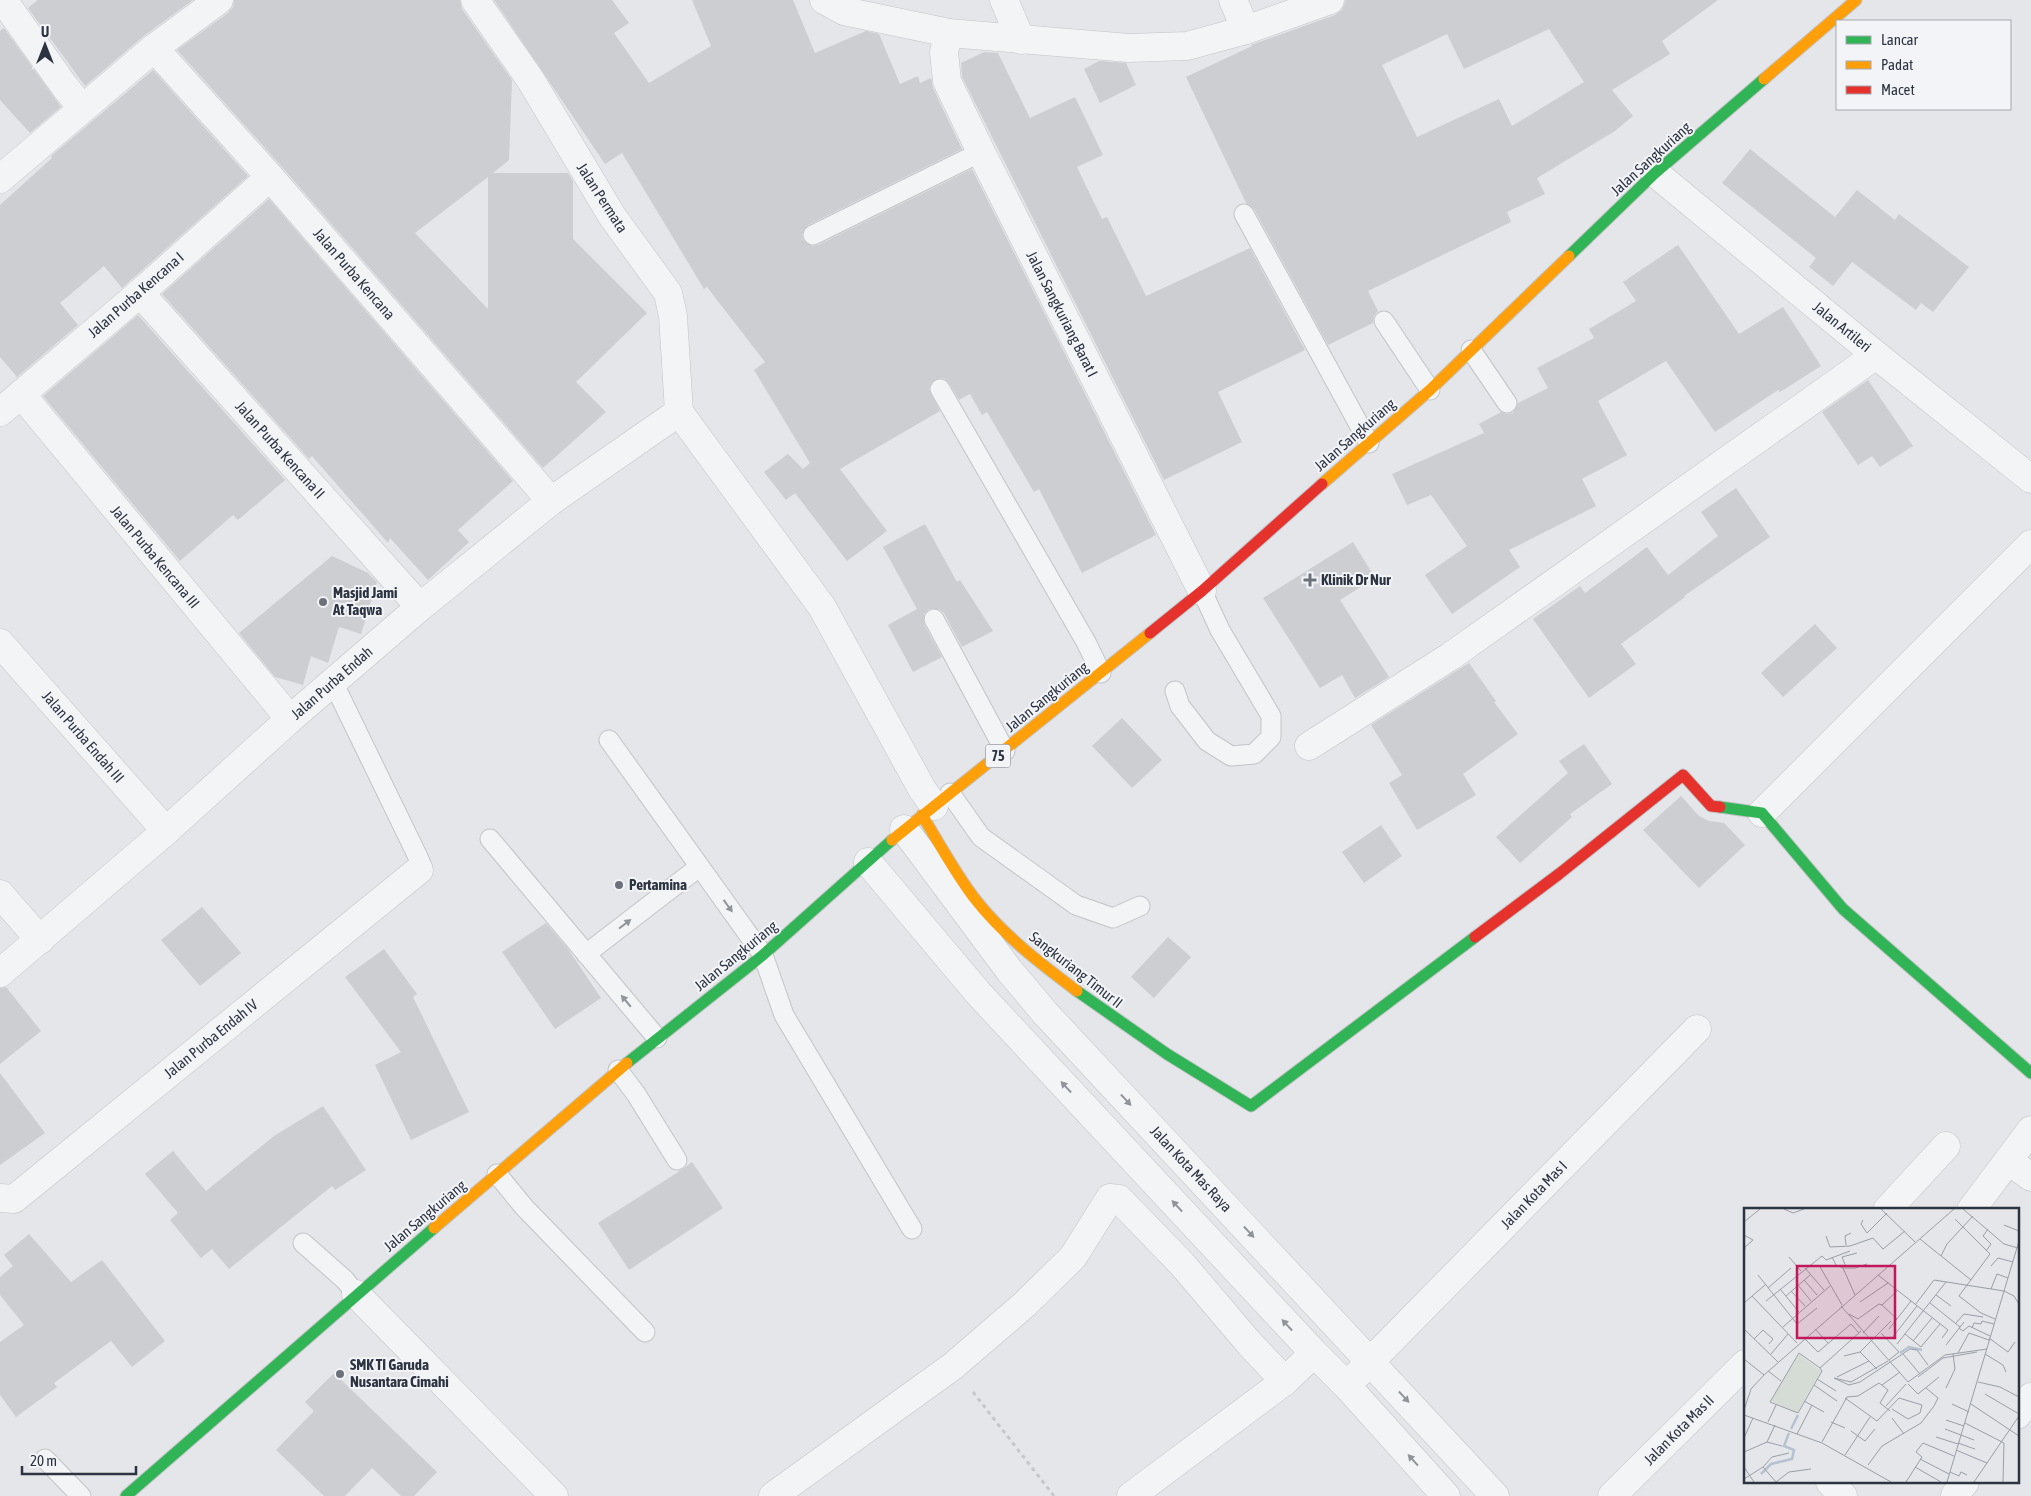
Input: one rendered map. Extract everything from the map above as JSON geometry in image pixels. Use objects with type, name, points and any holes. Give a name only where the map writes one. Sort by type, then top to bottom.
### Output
[{"type":"main road","name":"Jalan Sangkuriang","points":[[134,1494],[356,1294],[618,1070],[763,955],[928,811],[1202,591],[1430,390],[1655,173],[1856,0]]},
{"type":"main road","name":"Sangkuriang Timur II","points":[[928,811],[958,873],[984,910],[1033,959],[1141,1038],[1251,1106],[1559,874],[1683,775],[1711,806],[1762,813]]},
{"type":"main road","points":[[1762,813],[1843,909],[2031,1073]]},
{"type":"street","points":[[3,0],[82,108]]},
{"type":"street","points":[[0,179],[154,48],[219,0]]},
{"type":"street","name":"Jalan Permata","points":[[475,0],[530,79],[612,216],[668,293],[673,316],[679,412]]},
{"type":"street","points":[[824,0],[844,11],[949,33],[1129,48],[1187,46],[1246,30],[1330,0]]},
{"type":"street","points":[[1004,0],[1021,40]]},
{"type":"street","points":[[1232,0],[1246,30]]},
{"type":"street","name":"Jalan Sangkuriang Barat I","points":[[949,33],[944,52],[947,81],[1202,591]]},
{"type":"street","name":"Jalan Purba Kencana","points":[[154,48],[270,177],[552,501]]},
{"type":"street","name":"Jalan Artileri","points":[[1655,173],[1876,355],[2031,479]]},
{"type":"street","name":"Jalan Purba Kencana I","points":[[0,412],[140,293],[270,177]]},
{"type":"street","name":"Jalan Purba Kencana II","points":[[140,293],[420,607]]},
{"type":"street","points":[[1308,746],[1451,656],[1876,355]]},
{"type":"street","name":"Jalan Purba Kencana III","points":[[21,394],[290,719]]},
{"type":"street","name":"Jalan Purba Endah","points":[[0,973],[166,831],[290,719],[420,607],[552,501],[679,412]]},
{"type":"street","name":"Jalan Kota Mas Raya","points":[[679,412],[822,607],[922,789],[928,811],[1003,963],[1045,1013],[1495,1496]]},
{"type":"street","points":[[1762,813],[2031,544]]},
{"type":"street","name":"Jalan Purba Endah III","points":[[0,643],[166,831]]},
{"type":"street","points":[[868,862],[960,973],[1346,1385],[1446,1496]]},
{"type":"street","name":"Jalan Purba Endah IV","points":[[0,1198],[14,1199],[419,870]]},
{"type":"street","points":[[0,894],[40,940]]},
{"type":"street","points":[[1018,1035],[1045,1013]]},
{"type":"street","name":"Jalan Kota Mas I","points":[[1346,1385],[1371,1362],[1697,1029]]},
{"type":"street","points":[[1973,1208],[2031,1130]]},
{"type":"street","points":[[1889,1208],[1946,1146]]},
{"type":"street","points":[[2009,1161],[2031,1177]]},
{"type":"street","points":[[773,1496],[953,1366],[1025,1304],[1073,1257],[1110,1198],[1119,1199],[1182,1264],[1249,1343],[1285,1381]]},
{"type":"street","points":[[356,1294],[554,1496]]},
{"type":"street","points":[[1131,1496],[1285,1381],[1314,1353]]},
{"type":"street","name":"Jalan Kota Mas II","points":[[1612,1496],[1740,1378]]},
{"type":"street","points":[[2018,1414],[2031,1397]]},
{"type":"street","points":[[1832,1484],[1843,1496]]},
{"type":"street","points":[[1955,1495],[1963,1484]]},
{"type":"lane","points":[[813,235],[981,152]]},
{"type":"lane","points":[[1244,214],[1370,442]]},
{"type":"lane","points":[[1384,321],[1430,390]]},
{"type":"lane","points":[[1471,350],[1507,403]]},
{"type":"lane","points":[[940,389],[1086,642],[1101,673]]},
{"type":"lane","points":[[1175,692],[1180,706],[1207,741],[1231,756],[1254,754],[1272,737],[1271,716],[1220,630],[1202,591]]},
{"type":"lane","points":[[934,618],[1005,750]]},
{"type":"lane","points":[[333,682],[418,857],[421,864],[419,870]]},
{"type":"lane","points":[[609,740],[763,955],[784,1014],[912,1229]]},
{"type":"lane","points":[[928,811],[981,837],[1076,904],[1113,918],[1140,906]]},
{"type":"lane","points":[[490,838],[657,1038]]},
{"type":"lane","points":[[586,954],[699,867]]},
{"type":"lane","points":[[618,1070],[636,1094],[677,1160]]},
{"type":"lane","points":[[498,1174],[524,1207],[645,1332]]},
{"type":"lane","points":[[303,1243],[345,1280],[356,1294]]},
{"type":"lane","points":[[44,1459],[81,1496]]},
{"type":"path","points":[[953,1366],[1054,1496]]},
{"type":"building","points":[[38,0],[193,0],[145,35],[85,86],[28,8]]},
{"type":"building","points":[[234,0],[460,0],[462,9],[512,80],[509,160],[493,173],[568,173],[573,181],[573,239],[647,313],[576,382],[606,412],[543,468],[282,167],[177,50],[228,13],[233,7]],"holes":[[[488,177],[488,309],[415,233]]]},
{"type":"building","points":[[494,0],[612,0],[629,23],[614,33],[649,83],[711,46],[692,0],[793,0],[815,53],[866,31],[879,34],[900,84],[918,76],[920,83],[931,78],[933,88],[962,149],[808,225],[802,234],[803,240],[812,246],[818,245],[972,169],[1156,535],[1082,573],[1039,489],[1034,492],[987,412],[982,415],[970,394],[959,400],[949,383],[945,379],[940,378],[931,383],[929,389],[940,411],[840,469],[887,531],[847,561],[795,493],[786,500],[764,472],[788,454],[803,469],[810,463],[754,370],[765,362],[707,287],[704,289],[622,153],[605,164]]},
{"type":"building","points":[[1346,0],[1718,0],[1662,41],[1670,54],[1612,90],[1633,116],[1615,131],[1537,178],[1545,194],[1507,212],[1511,222],[1368,291],[1378,311],[1374,316],[1373,323],[1328,345],[1254,209],[1246,203],[1186,77],[1251,45],[1335,15],[1342,10]],"holes":[[[1549,29],[1584,82],[1512,126],[1499,99],[1417,137],[1382,65],[1447,34],[1464,69]]]},
{"type":"building","points":[[4,28],[61,107],[30,133],[0,100],[0,31]]},
{"type":"building","points":[[984,52],[998,53],[1030,118],[1075,97],[1103,155],[1077,167],[1102,219],[1107,217],[1146,296],[1250,248],[1305,350],[1218,392],[1242,442],[1164,480],[962,77],[961,63]]},
{"type":"building","points":[[1099,61],[1126,63],[1136,85],[1100,103],[1084,69]]},
{"type":"building","points":[[153,70],[248,176],[122,288],[104,266],[60,303],[78,325],[17,377],[0,357],[0,205],[52,158],[51,156]]},
{"type":"building","points":[[1750,149],[1835,217],[1857,190],[1895,220],[1899,214],[1969,267],[1933,312],[1921,303],[1916,310],[1852,262],[1833,286],[1809,267],[1816,258],[1722,183]]},
{"type":"building","points":[[269,199],[513,481],[458,530],[469,542],[428,580],[390,538],[388,543],[312,456],[309,459],[162,294]]},
{"type":"building","points":[[1678,245],[1739,334],[1783,307],[1821,366],[1780,392],[1778,390],[1715,432],[1666,361],[1598,401],[1627,455],[1582,479],[1596,506],[1509,550],[1520,567],[1452,614],[1425,575],[1467,546],[1431,495],[1407,505],[1392,474],[1484,433],[1479,424],[1501,412],[1513,413],[1518,403],[1548,388],[1537,368],[1594,338],[1589,329],[1636,301],[1623,282]]},
{"type":"building","points":[[138,315],[285,480],[238,520],[233,515],[180,561],[43,396]]},
{"type":"building","points":[[1868,380],[1913,446],[1880,467],[1872,456],[1858,465],[1822,412]]},
{"type":"building","points":[[1736,488],[1770,537],[1684,596],[1621,644],[1636,664],[1589,698],[1533,619],[1580,586],[1585,593],[1647,547],[1668,575],[1718,536],[1701,512]]},
{"type":"building","points":[[925,524],[957,582],[960,580],[993,631],[962,647],[944,613],[939,609],[929,609],[924,614],[924,624],[942,657],[913,672],[888,625],[917,609],[883,547]]},
{"type":"building","points":[[1353,542],[1375,578],[1340,600],[1389,677],[1355,698],[1342,675],[1320,688],[1263,598]]},
{"type":"building","name":"Masjid Jami At Taqwa","points":[[332,556],[368,573],[377,582],[361,634],[339,627],[328,663],[311,656],[303,685],[275,677],[239,633]]},
{"type":"building","points":[[1815,624],[1837,648],[1783,697],[1761,673]]},
{"type":"building","points":[[1469,663],[1496,701],[1494,702],[1518,734],[1463,774],[1476,795],[1417,830],[1389,783],[1402,775],[1371,725]]},
{"type":"building","points":[[1122,718],[1162,760],[1132,788],[1092,746]]},
{"type":"building","points":[[1584,744],[1612,784],[1570,814],[1572,817],[1520,863],[1496,837],[1568,773],[1559,761]]},
{"type":"building","points":[[1681,796],[1699,816],[1709,821],[1724,823],[1745,845],[1699,888],[1643,830]]},
{"type":"building","points":[[1381,825],[1402,856],[1364,883],[1342,852]]},
{"type":"building","points":[[202,907],[241,953],[200,986],[161,940]]},
{"type":"building","points":[[546,923],[568,949],[601,998],[555,1029],[502,952]]},
{"type":"building","points":[[1168,937],[1191,957],[1154,998],[1131,977]]},
{"type":"building","points":[[384,949],[417,994],[413,997],[469,1112],[411,1140],[375,1065],[401,1052],[345,977]]},
{"type":"building","points":[[6,987],[41,1031],[0,1064],[0,988]]},
{"type":"building","points":[[0,1073],[45,1133],[0,1165]]},
{"type":"building","points":[[323,1106],[366,1170],[335,1190],[332,1186],[229,1269],[212,1249],[201,1258],[170,1220],[178,1213],[145,1174],[173,1151],[206,1191],[274,1136]]},
{"type":"building","points":[[692,1162],[723,1208],[629,1270],[598,1223]]},
{"type":"building","points":[[29,1234],[71,1282],[102,1260],[165,1341],[132,1367],[111,1341],[54,1383],[57,1387],[16,1417],[0,1395],[0,1342],[24,1325],[0,1295],[0,1277],[13,1266],[4,1255]]},
{"type":"building","points":[[334,1373],[437,1472],[414,1496],[401,1496],[372,1468],[345,1496],[324,1496],[276,1450],[314,1411],[305,1402]]},
{"type":"traffic: fast","points":[[1569,256],[1655,173],[1764,79]]},
{"type":"traffic: fast","points":[[1720,807],[1762,813],[1843,909],[2031,1073]]},
{"type":"traffic: fast","points":[[627,1063],[763,955],[892,840]]},
{"type":"traffic: fast","points":[[1077,991],[1167,1054],[1251,1106],[1475,937]]},
{"type":"traffic: fast","points":[[126,1496],[434,1228]]},
{"type":"traffic: slow","points":[[1764,79],[1856,0]]},
{"type":"traffic: slow","points":[[1322,484],[1430,390],[1569,256]]},
{"type":"traffic: slow","points":[[892,840],[1150,633]]},
{"type":"traffic: slow","points":[[922,815],[947,858],[986,912],[1023,948],[1077,991]]},
{"type":"traffic: slow","points":[[434,1228],[627,1063]]},
{"type":"traffic: jam","points":[[1150,633],[1202,591],[1322,484]]},
{"type":"traffic: jam","points":[[1475,937],[1559,874],[1683,775],[1711,806],[1720,807]]},
{"type":"place","name":"Klinik Dr Nur","points":[[1310,580]]},
{"type":"place","name":"Masjid Jami At Taqwa","points":[[323,602]]},
{"type":"place","name":"Pertamina","points":[[619,885]]},
{"type":"place","name":"SMK TI Garuda Nusantara Cimahi","points":[[340,1374]]}]
